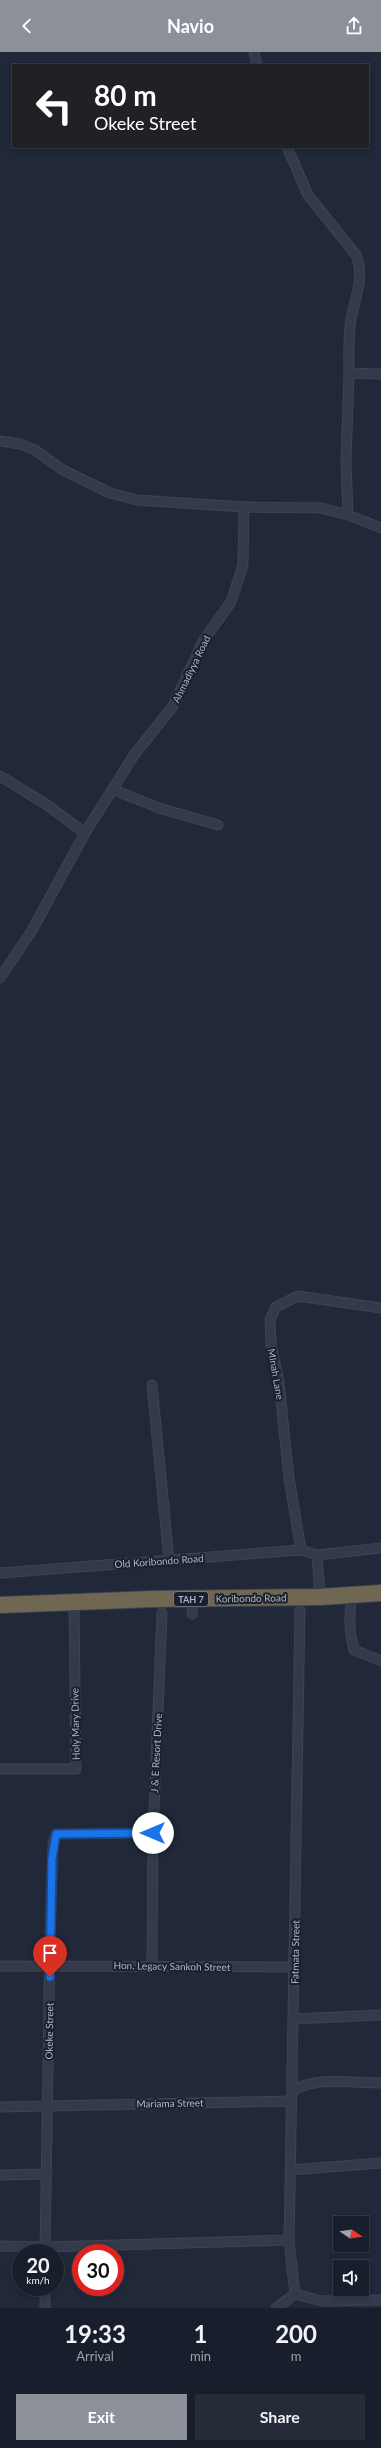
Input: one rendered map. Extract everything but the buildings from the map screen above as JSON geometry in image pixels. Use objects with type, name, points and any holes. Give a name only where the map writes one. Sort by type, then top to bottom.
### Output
[{"type":"highway","name":"Koribondo Road","points":[[0,1605],[74,1602],[193,1607],[353,1593],[381,1593]]},
{"type":"street","points":[[254,52],[257,64]]},
{"type":"street","points":[[287,148],[308,195],[356,255],[360,265],[361,275],[351,320],[346,446],[348,515]]},
{"type":"street","points":[[349,373],[381,374]]},
{"type":"street","points":[[0,441],[20,444],[35,450],[63,470],[110,493],[137,500],[244,507],[321,508],[348,515],[381,528]]},
{"type":"street","name":"Ahmadiyya Road","points":[[0,978],[31,932],[85,833],[114,790],[134,755],[173,706],[203,641],[231,602],[243,565],[244,507]]},
{"type":"street","points":[[0,776],[47,805],[85,833]]},
{"type":"street","points":[[114,790],[159,808],[218,825]]},
{"type":"street","name":"MInah Lane","points":[[301,1550],[289,1478],[279,1382],[271,1345],[270,1320],[276,1307],[298,1296],[381,1308]]},
{"type":"street","points":[[152,1385],[169,1560]]},
{"type":"street","name":"Old Koribondo Road","points":[[0,1573],[301,1550],[317,1555],[381,1548]]},
{"type":"street","points":[[317,1555],[320,1597]]},
{"type":"street","points":[[353,1593],[350,1607],[350,1635],[354,1650],[381,1661]]},
{"type":"street","name":"Holy Mary Drive","points":[[0,1769],[76,1769],[74,1602]]},
{"type":"street","name":"Fatmata Street","points":[[295,2294],[290,2240],[290,2170],[295,1967],[300,1610]]},
{"type":"street","name":"J & E Resort Drive","points":[[152,1966],[153,1833],[162,1613]]},
{"type":"street","name":"Okeke Street","points":[[45,2244],[52,1859],[56,1834],[153,1833]]},
{"type":"street","name":"Hon. Legacy Sankoh Street","points":[[0,1966],[295,1967]]},
{"type":"street","points":[[294,2019],[381,2015]]},
{"type":"street","points":[[292,2091],[305,2084],[321,2082],[381,2083]]},
{"type":"street","name":"Mariama Street","points":[[0,2106],[292,2101]]},
{"type":"street","points":[[290,2170],[381,2164]]},
{"type":"street","points":[[0,2175],[47,2174]]},
{"type":"street","points":[[64,2249],[290,2240]]},
{"type":"street","points":[[0,2246],[12,2247]]},
{"type":"street","points":[[276,2308],[295,2294],[322,2301],[381,2300]]},
{"type":"street","points":[[45,2296],[46,2308]]},
{"type":"route","points":[[50,1977],[52,1859],[53,1843],[56,1834],[153,1833]]}]
